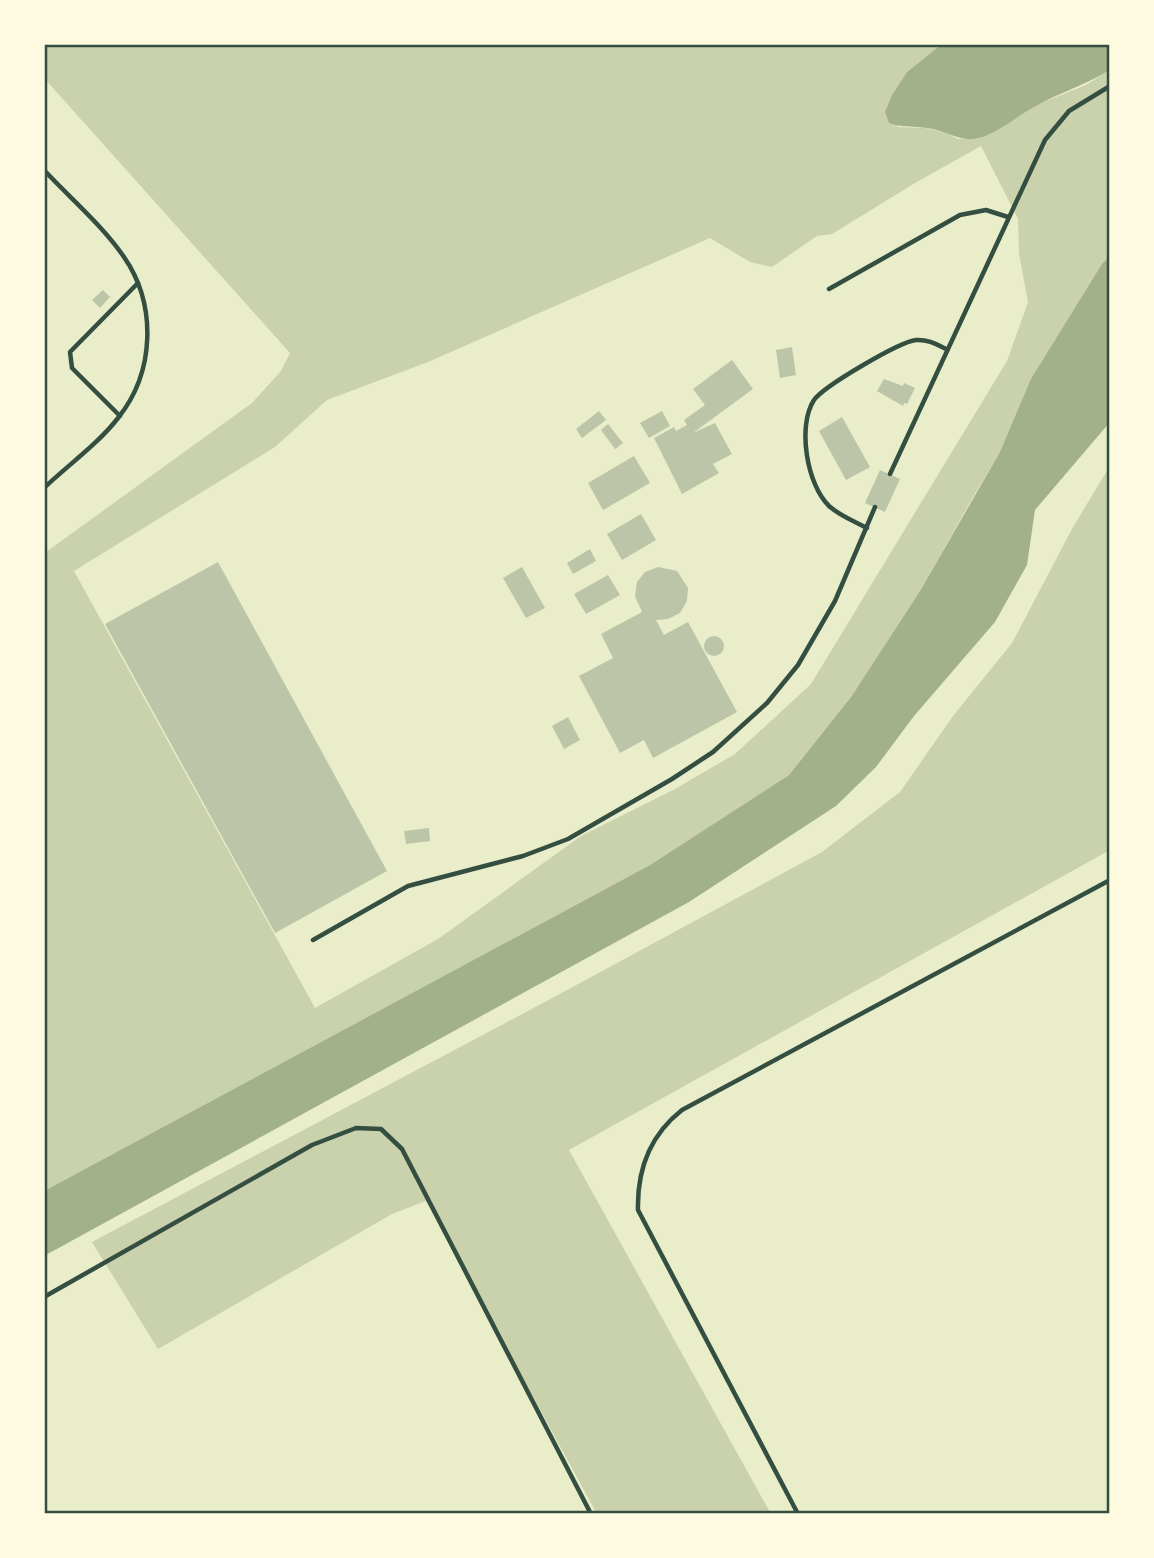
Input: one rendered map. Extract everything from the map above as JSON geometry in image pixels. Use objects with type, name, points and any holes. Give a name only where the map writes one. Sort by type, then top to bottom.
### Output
[{"type":"lane","points":[[890,474],[1039,152],[1052,130],[1069,111],[1110,86]]},
{"type":"lane","points":[[44,170],[117,248],[138,283],[148,323],[146,354],[138,383],[120,416],[44,488]]},
{"type":"lane","points":[[829,289],[960,215],[986,210],[1009,216]]},
{"type":"lane","points":[[120,416],[72,368],[70,352],[138,283]]},
{"type":"lane","points":[[867,528],[829,506],[814,485],[804,429],[810,407],[829,385],[907,342],[925,340],[946,349]]},
{"type":"lane","points":[[313,940],[408,886],[523,856],[568,839],[713,752],[750,720],[798,665],[829,612],[875,507]]},
{"type":"lane","points":[[798,1514],[638,1210],[637,1187],[642,1164],[658,1133],[682,1110],[1110,880]]},
{"type":"lane","points":[[44,1297],[312,1144],[356,1128],[381,1129],[402,1149],[591,1514]]},
{"type":"shaded area","points":[[44,44],[942,44],[907,72],[892,95],[898,127],[925,128],[958,139],[980,138],[1041,103],[1086,85],[1110,70],[1110,277],[973,497],[920,591],[851,697],[789,775],[650,865],[44,1191],[44,557],[46,552],[252,403],[281,371],[290,353],[44,78]],"holes":[[[981,146],[1018,219],[1019,254],[1028,302],[1007,361],[811,684],[735,754],[675,789],[581,836],[438,939],[315,1008],[74,571],[275,447],[327,400],[428,362],[710,238],[750,262],[772,267],[817,236],[832,234]]]},
{"type":"shaded area","points":[[942,44],[1110,44],[1110,70],[1045,101],[994,132],[979,138],[959,138],[934,129],[889,123],[885,112],[907,72]]},
{"type":"shaded area","points":[[1110,256],[1110,422],[1035,510],[1027,565],[995,622],[914,716],[876,767],[836,806],[689,902],[44,1256],[44,1191],[650,865],[789,775],[851,697],[920,591],[1000,452],[1031,379],[1102,264]]},
{"type":"shaded area","points":[[1110,466],[1110,850],[569,1150],[771,1514],[597,1514],[426,1201],[392,1214],[158,1349],[92,1242],[822,852],[900,792],[953,716],[1012,643],[1073,527]]},
{"type":"building","points":[[103,290],[110,297],[100,308],[92,300]]},
{"type":"building","points":[[792,347],[796,375],[780,378],[776,350]]},
{"type":"building","points":[[732,360],[753,389],[693,433],[715,423],[732,454],[713,464],[719,473],[682,494],[654,438],[674,427],[676,431],[687,425],[684,420],[705,405],[693,389]]},
{"type":"building","points":[[884,379],[915,388],[907,404],[904,403],[903,406],[877,391]]},
{"type":"building","points":[[599,411],[606,420],[582,438],[576,429]]},
{"type":"building","points":[[662,411],[670,426],[649,438],[640,423]]},
{"type":"building","points":[[842,417],[870,467],[846,480],[819,431]]},
{"type":"building","points":[[608,424],[623,443],[615,449],[601,430]]},
{"type":"building","points":[[634,456],[650,483],[603,510],[588,483]]},
{"type":"building","points":[[880,470],[900,479],[885,512],[865,503]]},
{"type":"building","points":[[641,514],[656,540],[622,560],[607,534]]},
{"type":"building","points":[[590,549],[596,561],[573,574],[567,563]]},
{"type":"building","points":[[218,562],[387,871],[275,933],[105,624]]},
{"type":"building","points":[[522,567],[545,608],[526,618],[503,578]]},
{"type":"building","points":[[658,567],[677,571],[688,588],[687,601],[680,613],[668,619],[656,620],[664,635],[688,622],[737,712],[653,758],[644,740],[620,753],[579,676],[613,658],[601,634],[642,612],[635,596],[637,582],[645,572]]},
{"type":"building","points":[[608,575],[620,595],[586,614],[574,594]]},
{"type":"building","points":[[714,636],[721,639],[724,646],[721,653],[714,656],[707,653],[704,646],[707,639]]},
{"type":"building","points":[[568,717],[580,740],[564,749],[552,726]]},
{"type":"building","points":[[429,828],[430,841],[406,844],[404,831]]}]
